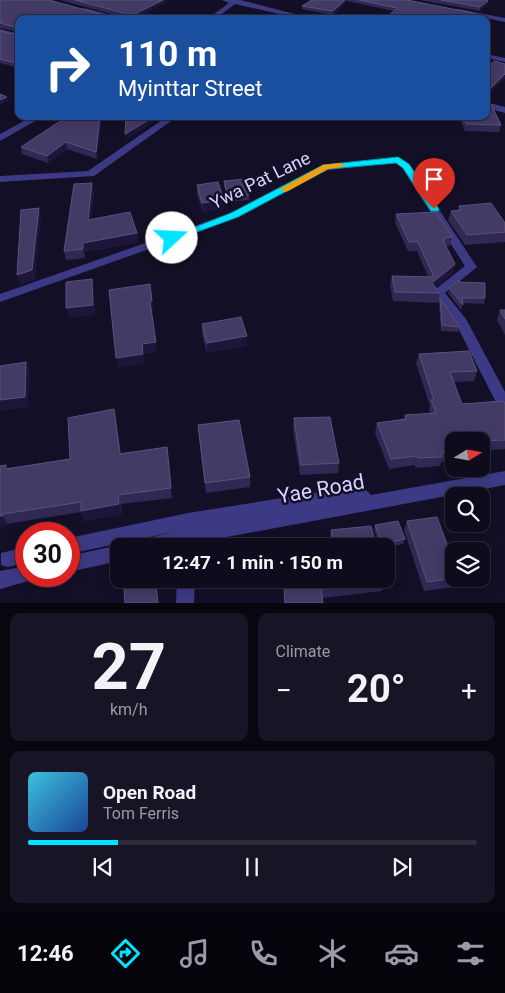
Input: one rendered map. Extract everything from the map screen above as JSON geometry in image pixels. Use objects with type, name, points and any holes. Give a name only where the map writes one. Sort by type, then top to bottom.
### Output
[{"type":"street","points":[[224,0],[294,15]]},
{"type":"street","points":[[216,15],[235,1]]},
{"type":"street","points":[[73,7],[105,15]]},
{"type":"street","points":[[448,9],[479,15]]},
{"type":"street","points":[[490,17],[505,20]]},
{"type":"street","points":[[0,31],[15,35]]},
{"type":"street","points":[[490,57],[505,60]]},
{"type":"street","points":[[490,107],[505,110]]},
{"type":"street","points":[[0,138],[33,120]]},
{"type":"street","points":[[0,179],[90,174],[168,120]]},
{"type":"street","name":"Ywa Pat Lane","points":[[0,298],[234,215],[326,167],[398,160],[406,166],[471,267],[438,292],[461,322],[505,406]]},
{"type":"street","name":"Yae Road","points":[[204,538],[505,478]]},
{"type":"street","points":[[80,544],[188,521],[358,493],[368,504]]},
{"type":"street","points":[[80,562],[110,555]]},
{"type":"street","points":[[7,559],[15,557]]},
{"type":"street","points":[[0,580],[15,577]]},
{"type":"street","points":[[185,603],[186,588]]},
{"type":"building","points":[[0,0],[49,0],[104,15],[15,15],[15,27],[0,23]]},
{"type":"building","points":[[75,0],[163,0],[133,15],[125,15],[124,13]]},
{"type":"building","points":[[312,0],[345,0],[333,11],[302,6]]},
{"type":"building","points":[[359,0],[407,0],[473,13],[471,15],[389,15],[397,8]]},
{"type":"building","points":[[441,0],[485,0],[488,1],[480,7]]},
{"type":"building","points":[[0,31],[15,34],[15,63],[0,59]]},
{"type":"building","points":[[494,61],[505,64],[505,74],[490,89],[490,65]]},
{"type":"building","points":[[0,94],[7,97],[0,100]]},
{"type":"building","points":[[490,104],[501,125],[466,124],[464,120],[490,120]]},
{"type":"building","points":[[62,120],[100,120],[96,152],[66,142],[47,156],[21,147]]},
{"type":"building","points":[[126,120],[148,120],[125,134]]},
{"type":"building","points":[[245,179],[249,195],[228,197],[224,181]]},
{"type":"building","points":[[218,182],[224,200],[202,203],[197,185]]},
{"type":"building","points":[[92,183],[88,220],[130,212],[137,233],[83,243],[83,249],[64,251],[74,184]]},
{"type":"building","points":[[491,203],[505,223],[505,232],[467,235],[451,211],[461,210],[459,206]]},
{"type":"building","points":[[39,208],[32,270],[17,275],[21,210]]},
{"type":"building","points":[[436,212],[452,237],[444,238],[445,240],[443,240],[455,264],[432,283],[440,293],[395,292],[392,276],[434,277],[418,242],[409,242],[396,214]]},
{"type":"building","points":[[92,279],[93,305],[66,308],[66,282]]},
{"type":"building","points":[[459,280],[460,282],[485,283],[485,298],[462,298],[463,305],[449,288]]},
{"type":"building","points":[[150,284],[152,301],[150,302],[156,342],[142,344],[143,354],[116,358],[109,290]]},
{"type":"building","points":[[440,299],[460,327],[442,325]]},
{"type":"building","points":[[500,310],[505,310],[505,319]]},
{"type":"building","points":[[241,317],[247,336],[207,343],[202,324]]},
{"type":"building","points":[[469,351],[477,371],[450,372],[462,404],[502,401],[505,403],[505,440],[490,441],[490,432],[445,432],[445,453],[441,453],[442,457],[418,458],[417,456],[391,459],[377,423],[406,419],[405,415],[436,413],[431,400],[434,400],[419,354]]},
{"type":"building","points":[[26,362],[25,397],[0,400],[0,366]]},
{"type":"building","points":[[114,409],[120,454],[167,447],[171,488],[118,495],[119,504],[81,511],[81,502],[0,516],[0,466],[6,465],[6,469],[70,459],[68,418]]},
{"type":"building","points":[[330,417],[339,463],[301,465],[294,418]]},
{"type":"building","points":[[239,420],[250,477],[205,483],[198,425]]},
{"type":"building","points":[[437,517],[446,542],[445,579],[427,582],[407,521]]},
{"type":"building","points":[[398,521],[405,539],[395,541],[395,538],[380,538],[375,525]]},
{"type":"building","points":[[371,526],[374,538],[332,538],[331,530]]},
{"type":"building","points":[[156,588],[158,603],[125,603],[124,589]]},
{"type":"building","points":[[284,588],[330,588],[321,589],[323,603],[285,603]]},
{"type":"slow traffic","points":[[285,189],[326,167],[340,165]]},
{"type":"route","points":[[172,238],[234,215],[326,167],[398,160],[406,166],[434,209]]}]
